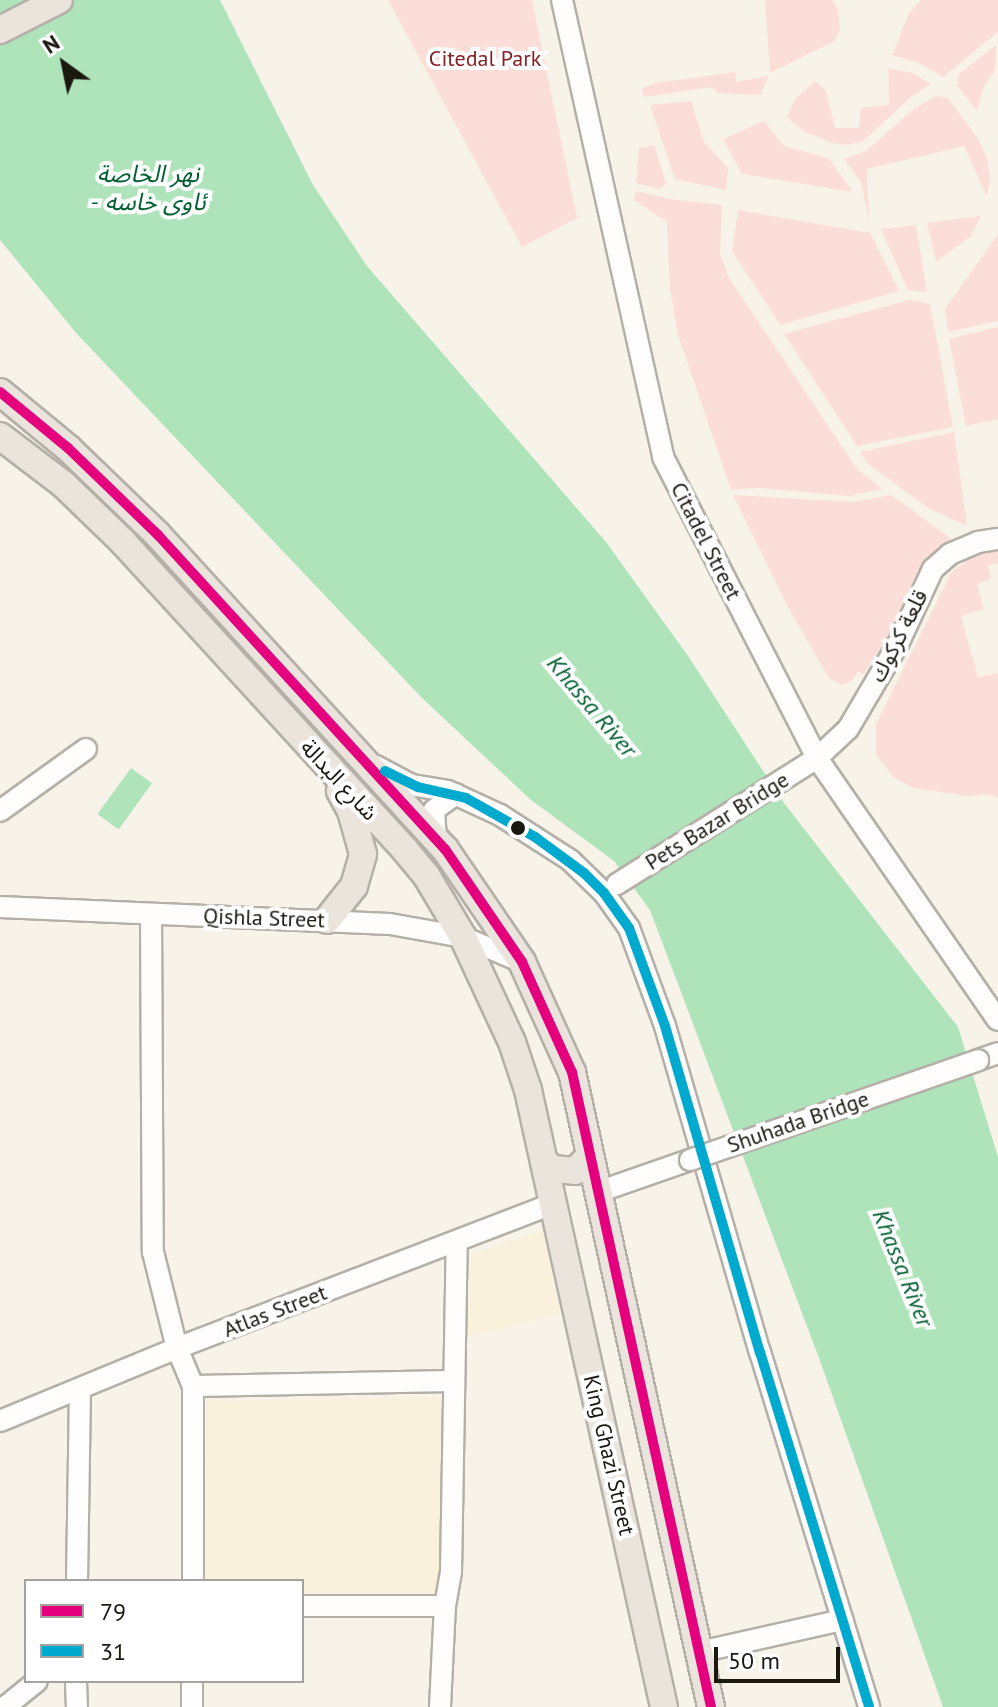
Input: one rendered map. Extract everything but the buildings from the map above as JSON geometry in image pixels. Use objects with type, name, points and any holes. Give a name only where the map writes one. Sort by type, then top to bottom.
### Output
[{"type":"main road","points":[[0,30],[59,0]]},
{"type":"main road","name":"شارع البدالة","points":[[0,392],[68,448],[158,535],[436,839],[522,962],[572,1072],[598,1192]]},
{"type":"main road","name":"شارع البدالة","points":[[0,436],[63,484],[123,542],[318,759],[405,850],[442,899],[512,1042],[528,1090],[552,1204]]},
{"type":"main road","points":[[318,759],[351,811],[363,854],[354,886],[327,920]]},
{"type":"main road","points":[[442,899],[459,899],[465,894],[467,881]]},
{"type":"main road","points":[[544,1162],[563,1173],[575,1171],[590,1156]]},
{"type":"main road","name":"King Ghazi Street","points":[[598,1192],[711,1707]]},
{"type":"main road","name":"King Ghazi Street","points":[[552,1204],[664,1707]]},
{"type":"street","name":"Citadel Street","points":[[562,0],[663,457],[817,758],[998,1020]]},
{"type":"street","name":"قلعة كركوك","points":[[817,758],[848,729],[898,644],[933,569],[950,554],[978,542],[998,539]]},
{"type":"street","points":[[0,811],[86,749]]},
{"type":"street","points":[[356,752],[411,785],[456,794],[489,808],[570,860],[604,893],[629,928],[665,1026],[869,1707]]},
{"type":"street","name":"Pets Bazar Bridge","points":[[617,884],[817,758]]},
{"type":"street","points":[[436,839],[434,810],[456,794]]},
{"type":"street","name":"Qishla Street","points":[[0,907],[402,925],[463,937],[522,962]]},
{"type":"street","points":[[151,914],[153,1252],[177,1348],[193,1386],[193,1579]]},
{"type":"street","name":"Shuhada Bridge","points":[[598,1192],[988,1056]]},
{"type":"street","name":"Atlas Street","points":[[0,1421],[177,1348],[552,1204]]},
{"type":"street","points":[[440,1707],[445,1606],[451,1572],[457,1242]]},
{"type":"street","points":[[193,1386],[453,1381]]},
{"type":"street","points":[[77,1579],[80,1389]]},
{"type":"street","points":[[304,1606],[445,1606]]},
{"type":"street","points":[[699,1652],[842,1620]]},
{"type":"street","points":[[5,1707],[35,1683]]},
{"type":"street","points":[[76,1683],[77,1707]]},
{"type":"street","points":[[192,1683],[192,1707]]},
{"type":"shaded area","points":[[543,1230],[560,1314],[467,1337],[471,1254]]},
{"type":"shaded area","points":[[448,1397],[439,1593],[304,1593],[304,1579],[205,1579],[207,1401]]},
{"type":"green space","name":"Citedal Park","points":[[388,0],[532,0],[577,218],[522,247]]},
{"type":"green space","points":[[765,0],[832,0],[838,9],[840,30],[833,42],[770,73]]},
{"type":"green space","points":[[921,0],[998,0],[998,32],[943,77],[919,63],[892,55],[909,13]]},
{"type":"green space","points":[[996,45],[995,71],[983,88],[977,111],[957,85],[959,74]]},
{"type":"green space","points":[[888,68],[912,73],[931,84],[911,97],[863,141],[847,145],[832,143],[805,132],[787,117],[795,99],[815,81],[826,91],[835,128],[859,128],[861,108],[889,105]]},
{"type":"green space","points":[[735,72],[736,82],[768,76],[761,95],[718,93],[712,87],[644,97],[642,88],[656,83]]},
{"type":"green space","points":[[936,96],[948,98],[978,139],[987,158],[990,178],[987,197],[964,146],[867,169],[869,222],[861,182],[844,159],[866,151],[915,108]]},
{"type":"green space","points":[[691,101],[704,142],[728,168],[726,190],[675,179],[650,105]]},
{"type":"green space","points":[[764,121],[784,146],[829,159],[853,192],[742,174],[723,139]]},
{"type":"green space","points":[[654,145],[666,184],[659,189],[636,183],[639,148]]},
{"type":"green space","points":[[636,191],[670,199],[722,205],[720,253],[729,278],[857,469],[882,489],[850,496],[758,488],[731,490],[678,335],[670,288],[667,222],[634,200]]},
{"type":"green space","points":[[738,210],[870,233],[899,291],[780,325],[732,251]]},
{"type":"green space","points":[[981,216],[971,236],[936,262],[927,223]]},
{"type":"green space","points":[[916,225],[927,292],[908,290],[881,229]]},
{"type":"green space","points":[[998,234],[998,321],[948,332],[945,309]]},
{"type":"green space","points":[[909,300],[930,304],[953,427],[857,446],[784,334]]},
{"type":"green space","points":[[998,327],[998,419],[966,426],[949,339]]},
{"type":"green space","points":[[954,432],[967,526],[928,508],[867,463],[860,452]]},
{"type":"green space","points":[[733,495],[853,502],[891,495],[953,540],[919,569],[888,636],[863,675],[859,671],[850,682],[842,685],[829,678],[790,611]]},
{"type":"green space","points":[[998,550],[998,563],[988,566],[991,579],[977,584],[984,609],[961,616],[978,677],[998,673],[998,798],[987,794],[967,796],[913,788],[893,777],[876,754],[876,724],[951,573],[973,555]]},
{"type":"water","name":"نهر الخاصة - ئاوی خاسە","points":[[0,0],[220,0],[313,185],[367,266],[606,542],[688,656],[784,803],[958,1027],[998,1157],[998,1707],[943,1707],[819,1358],[650,910],[614,861],[531,800],[422,698],[77,334],[0,240]]},
{"type":"water","points":[[131,768],[152,783],[119,829],[97,814]]},
{"type":"transit line","name":"79","points":[[0,392],[68,448],[158,535],[445,849],[522,962],[572,1072],[711,1707]]},
{"type":"transit line","name":"31","points":[[385,771],[418,787],[466,798],[535,837],[584,873],[604,893],[629,928],[665,1026],[760,1352],[869,1707]]},
{"type":"water label","name":"Khassa River","points":[[592,706]]},
{"type":"water label","name":"Khassa River","points":[[903,1268]]}]
